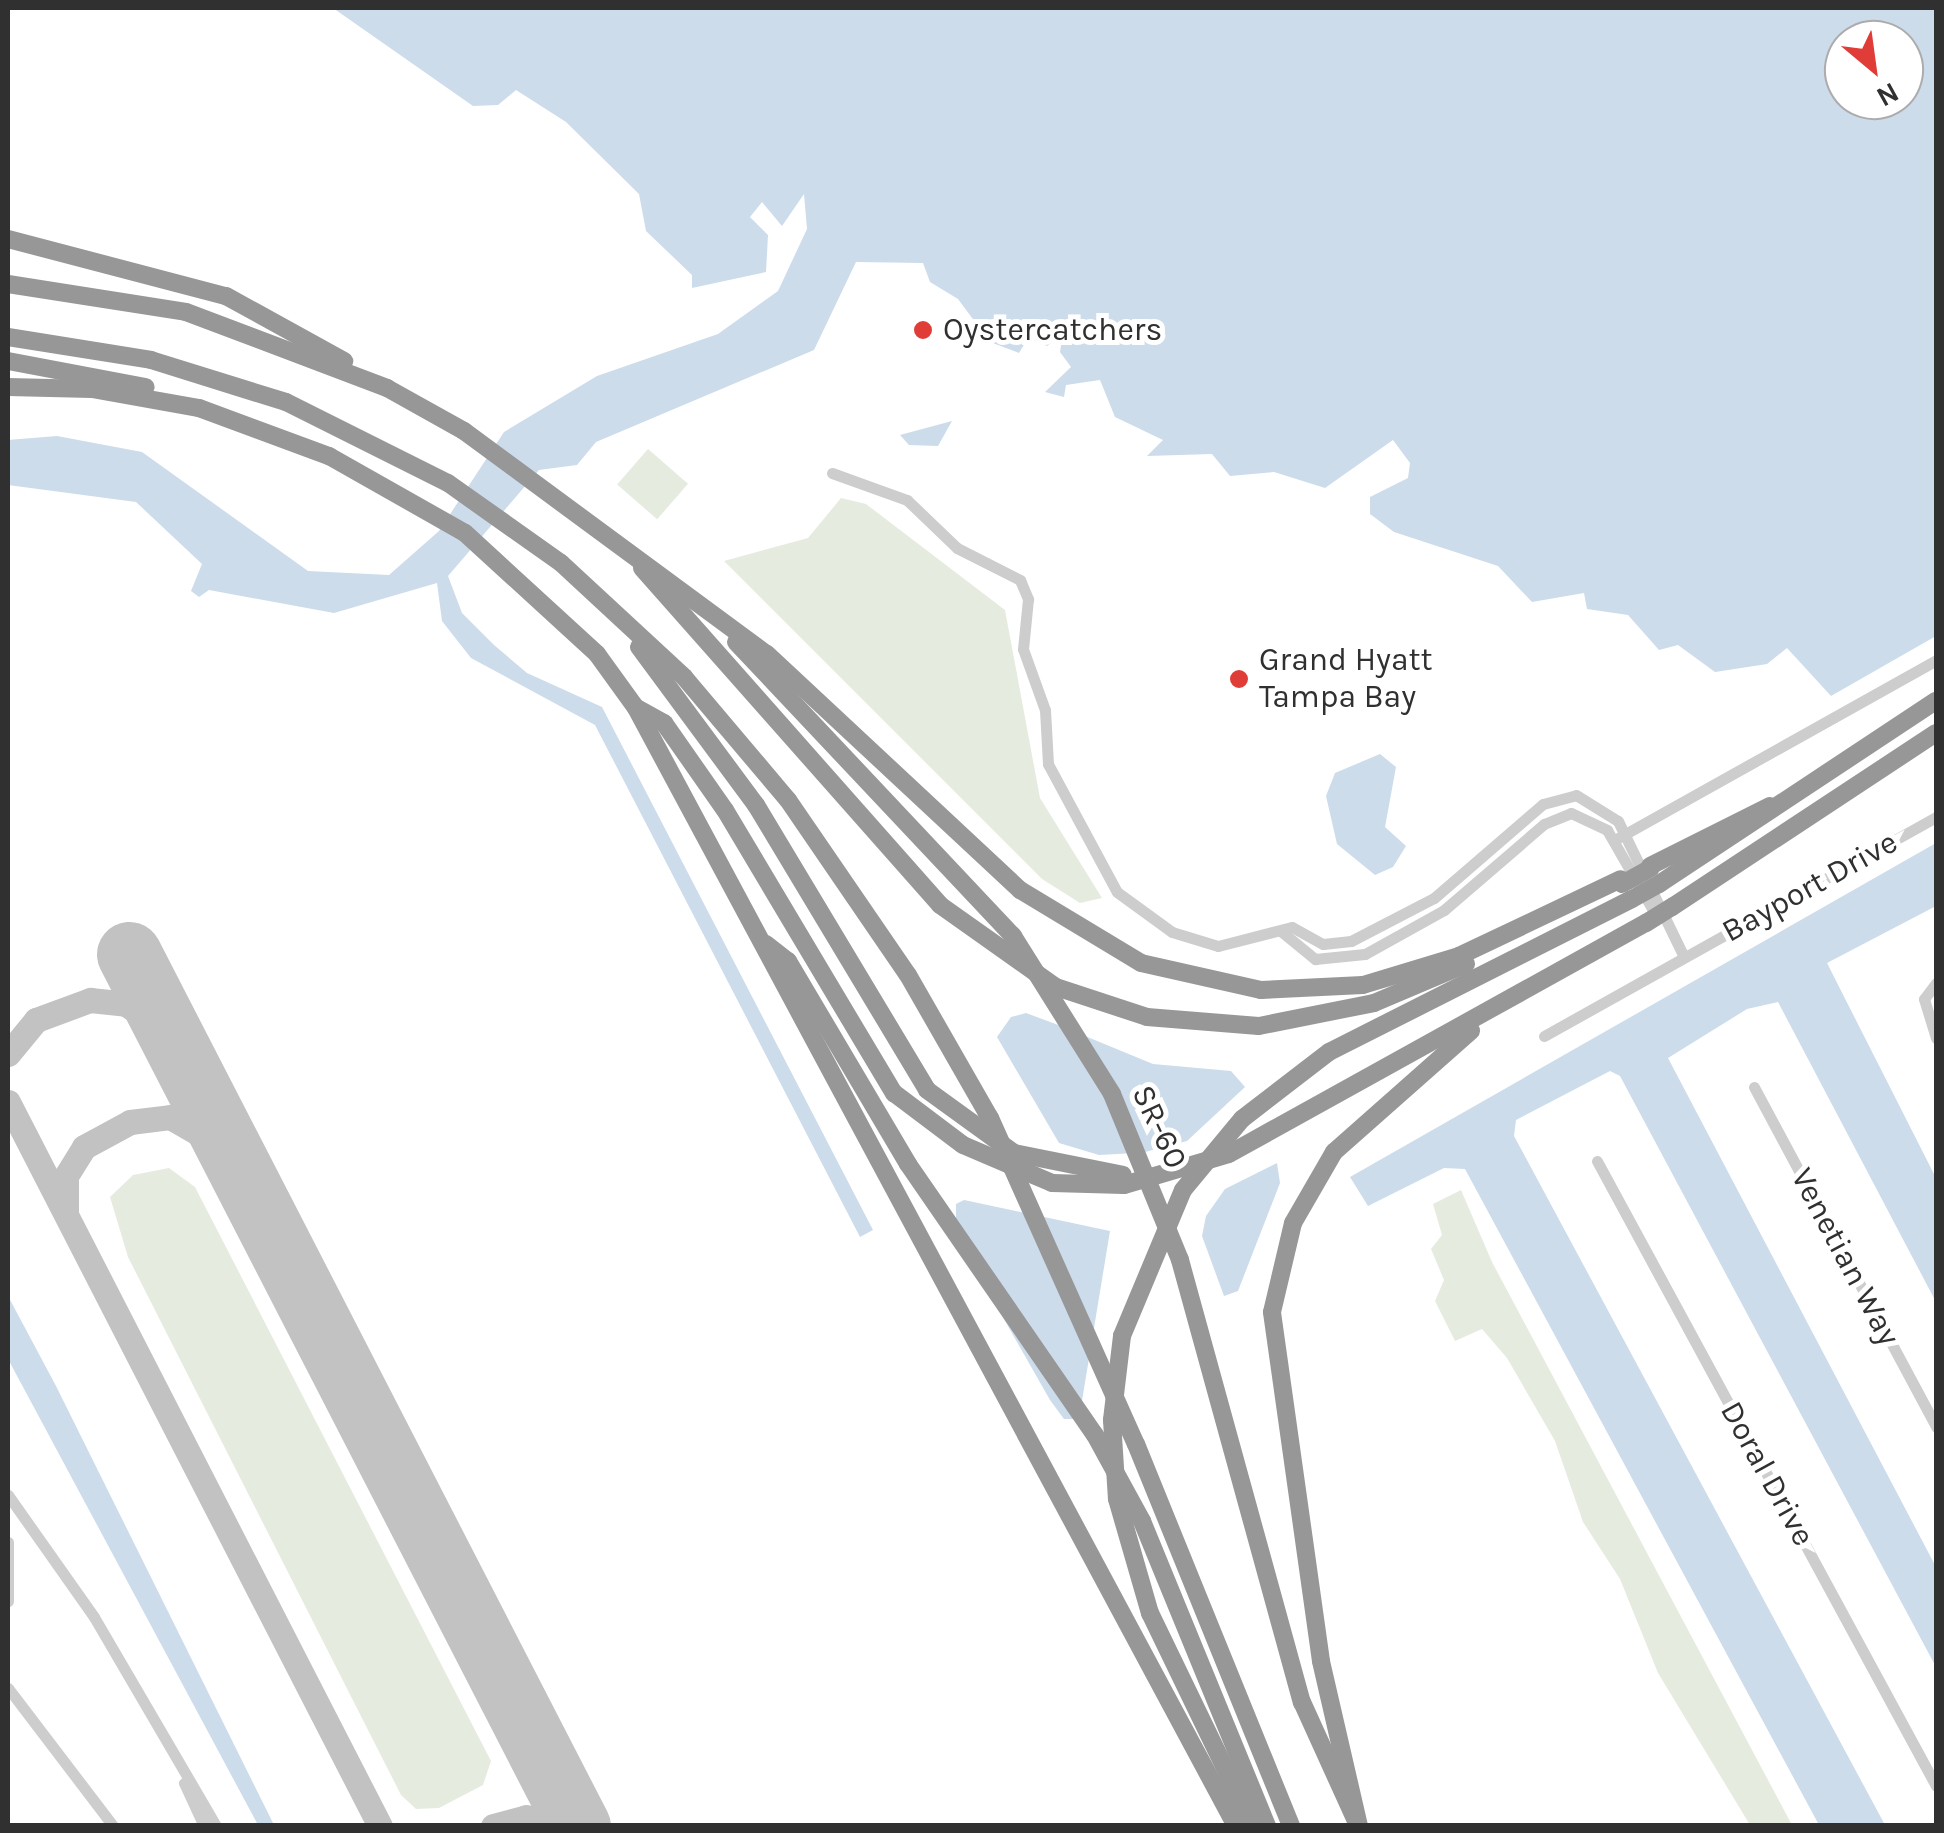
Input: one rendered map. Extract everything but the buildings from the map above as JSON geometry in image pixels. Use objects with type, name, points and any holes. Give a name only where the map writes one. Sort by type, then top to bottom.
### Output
[{"type":"highway","points":[[8,239],[226,296],[387,388],[581,508],[828,707],[1034,900],[1076,931],[1171,974],[1261,990],[1376,982],[1459,956],[1625,887],[1659,884],[1936,701]]},
{"type":"highway","points":[[8,282],[186,312],[387,388]]},
{"type":"highway","points":[[8,336],[164,364],[314,414],[448,483],[582,581],[684,677],[788,800],[908,975],[990,1118],[1136,1444],[1291,1826]]},
{"type":"highway","points":[[8,360],[116,378],[231,417],[356,469],[465,532],[568,622],[636,708],[1236,1826]]},
{"type":"highway","points":[[8,386],[106,391],[231,417]]},
{"type":"highway","points":[[581,508],[940,905],[993,949],[1074,995],[1193,1024],[1327,1016],[1430,982],[1625,887]]},
{"type":"highway","points":[[582,581],[724,757],[935,1098],[986,1138],[1046,1164],[1183,1181]]},
{"type":"highway","name":"SR-60","points":[[676,584],[1014,936],[1112,1094],[1180,1260],[1311,1729],[1358,1826]]},
{"type":"highway","points":[[636,708],[664,723],[725,810],[878,1072],[908,1108],[983,1156],[1052,1183],[1124,1185],[1183,1181],[1521,994],[1672,908],[1936,732]]},
{"type":"highway","points":[[1253,1826],[1150,1614],[1117,1499],[1112,1420],[1122,1336],[1183,1181],[1242,1120],[1328,1052],[1861,753]]},
{"type":"highway","points":[[762,941],[788,961],[908,1164],[1096,1436],[1142,1521],[1266,1826]]},
{"type":"highway","points":[[1358,1826],[1272,1364],[1278,1268],[1312,1184],[1355,1128],[1521,994]]},
{"type":"highway","points":[[1311,1729],[1343,1826]]},
{"type":"street","name":"Bayport Drive","points":[[832,472],[912,503],[953,544],[1023,584],[1023,650],[1046,710],[1046,759],[1126,902],[1204,944],[1287,930],[1310,957],[1356,957],[1444,910],[1558,815],[1588,816],[1619,837],[1684,958],[1936,817]]},
{"type":"street","points":[[1619,837],[1936,660]]},
{"type":"street","points":[[1544,1036],[1684,958]]},
{"type":"street","points":[[1936,983],[1924,999],[1936,1038]]},
{"type":"street","name":"Venetian Way","points":[[1754,1088],[1936,1427]]},
{"type":"street","name":"Doral Drive","points":[[1597,1161],[1936,1786]]},
{"type":"street","points":[[8,1494],[146,1702],[216,1826]]},
{"type":"street","points":[[8,1542],[8,1601]]},
{"type":"street","points":[[8,1688],[112,1826]]},
{"type":"street","points":[[146,1702],[204,1826]]},
{"type":"shaded area","points":[[648,449],[688,484],[657,519],[617,484]]},
{"type":"shaded area","points":[[841,498],[866,504],[1005,610],[1040,798],[1102,898],[1080,903],[1042,879],[724,561],[808,538]]},
{"type":"shaded area","points":[[169,1168],[195,1187],[491,1761],[483,1785],[439,1808],[416,1809],[401,1795],[128,1257],[110,1197],[133,1175]]},
{"type":"shaded area","points":[[1461,1190],[1492,1262],[1792,1825],[1750,1825],[1658,1673],[1620,1579],[1583,1522],[1555,1441],[1507,1358],[1482,1329],[1455,1341],[1435,1301],[1444,1280],[1431,1249],[1442,1235],[1433,1204]]},
{"type":"water","points":[[333,8],[1936,8],[1936,636],[1831,696],[1787,648],[1767,664],[1715,672],[1678,645],[1659,650],[1628,615],[1587,609],[1584,593],[1532,602],[1498,566],[1394,532],[1370,514],[1370,497],[1408,478],[1410,463],[1393,440],[1325,488],[1274,472],[1230,476],[1212,454],[1147,456],[1163,440],[1115,417],[1100,380],[1066,385],[1064,397],[1045,392],[1071,367],[1060,352],[1063,333],[1047,346],[1028,338],[1019,353],[990,342],[958,299],[930,282],[923,263],[856,262],[814,350],[596,442],[577,465],[539,470],[448,576],[462,613],[494,645],[527,673],[602,707],[873,1230],[860,1237],[595,725],[471,658],[442,621],[437,583],[334,613],[209,590],[199,597],[191,591],[202,564],[136,502],[8,485],[8,440],[57,436],[142,452],[308,571],[389,575],[439,531],[504,432],[597,376],[718,334],[778,291],[807,229],[804,194],[782,226],[762,202],[750,217],[768,235],[766,272],[692,288],[692,275],[646,231],[639,194],[566,122],[516,90],[498,105],[473,106]]},
{"type":"water","points":[[952,421],[938,446],[909,445],[900,435]]},
{"type":"water","points":[[1380,754],[1396,767],[1385,827],[1406,846],[1393,867],[1375,875],[1337,844],[1326,796],[1335,773]]},
{"type":"water","points":[[1936,843],[1936,906],[1827,963],[1936,1178],[1936,1302],[1778,1002],[1747,1009],[1668,1058],[1936,1567],[1936,1667],[1620,1076],[1610,1071],[1516,1120],[1514,1136],[1885,1825],[1819,1825],[1465,1169],[1444,1168],[1368,1206],[1350,1177]]},
{"type":"water","points":[[1026,1013],[1069,1029],[1135,1153],[1099,1155],[1059,1143],[997,1037],[1011,1017]]},
{"type":"water","points":[[1085,1036],[1153,1064],[1231,1071],[1245,1087],[1187,1141],[1145,1152]]},
{"type":"water","points":[[1277,1163],[1280,1183],[1238,1291],[1224,1296],[1202,1236],[1206,1216],[1225,1189]]},
{"type":"water","points":[[964,1200],[1110,1231],[1079,1419],[1064,1419],[1050,1400],[956,1235],[956,1204]]},
{"type":"water","points":[[8,1296],[274,1825],[258,1825],[8,1359]]},
{"type":"taxiway","points":[[8,1054],[36,1020],[90,1000],[126,1004],[170,1034]]},
{"type":"taxiway","points":[[8,1102],[380,1826]]},
{"type":"taxiway","points":[[66,1212],[66,1176],[84,1147],[130,1122],[170,1117],[224,1148],[278,1244]]},
{"type":"taxiway","points":[[493,1826],[526,1817],[557,1826]]},
{"type":"runway","points":[[129,954],[578,1826]]},
{"type":"place","name":"Oystercatchers","points":[[923,330]]},
{"type":"place","name":"Grand Hyatt Tampa Bay","points":[[1239,679]]}]
